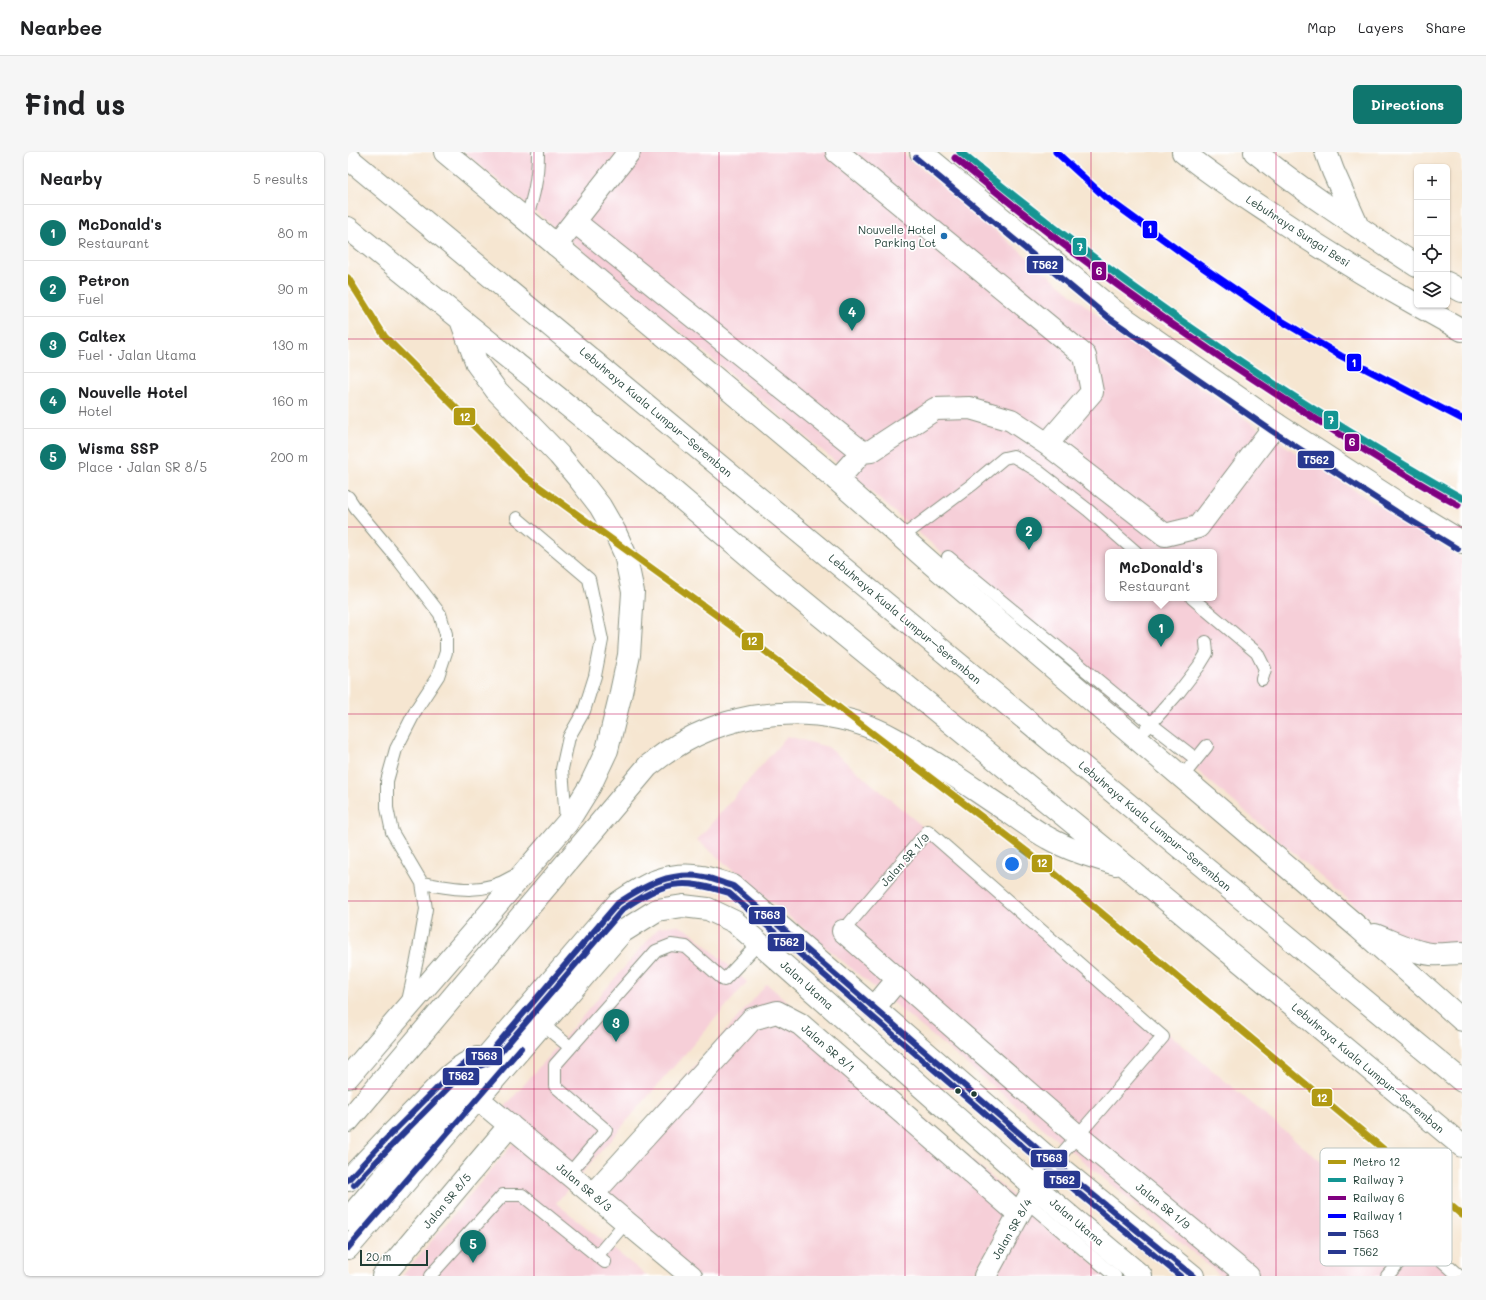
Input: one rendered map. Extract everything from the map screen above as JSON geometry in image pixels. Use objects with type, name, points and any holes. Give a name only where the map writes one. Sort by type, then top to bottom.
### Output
[{"type":"main road","points":[[445,152],[902,537],[1144,731],[1182,777],[1359,928],[1462,1020]]},
{"type":"main road","points":[[556,245],[629,152]]},
{"type":"main road","points":[[837,152],[1085,356],[1092,392],[1047,444]]},
{"type":"main road","points":[[921,152],[1114,311],[1276,424],[1401,505],[1462,542]]},
{"type":"main road","name":"Lebuhraya Sungai Besi","points":[[1183,152],[1248,199],[1299,233],[1414,303]]},
{"type":"main road","points":[[1255,152],[1286,177],[1414,264]]},
{"type":"main road","points":[[1326,152],[1358,227]]},
{"type":"main road","name":"Lebuhraya Kuala Lumpur–Seremban","points":[[348,158],[1462,1081]]},
{"type":"main road","points":[[575,222],[862,452]]},
{"type":"main road","name":"Lebuhraya Kuala Lumpur–Seremban","points":[[348,228],[660,481],[787,588],[1128,868],[1462,1146]]},
{"type":"main road","points":[[1450,285],[1462,291]]},
{"type":"main road","name":"Lebuhraya Sungai Besi","points":[[1422,308],[1462,330]]},
{"type":"main road","points":[[348,1077],[567,823],[590,786],[607,750],[629,655],[633,592],[625,554],[615,532],[600,506],[580,480],[559,455],[496,390],[477,364],[461,320]]},
{"type":"main road","points":[[836,480],[862,452],[871,451],[935,409],[970,408],[1011,420],[1047,444],[1165,535],[1198,527],[1276,424]]},
{"type":"main road","points":[[348,1121],[648,766],[685,740],[732,721],[774,714],[822,715],[842,718],[867,726],[894,738],[920,754],[1048,838],[1088,855],[1128,868]]},
{"type":"main road","points":[[348,1219],[618,904],[645,885],[672,876],[703,877],[733,886],[1054,1163],[1193,1276]]},
{"type":"main road","name":"Jalan Utama","points":[[348,1248],[622,932],[657,910],[683,906],[708,909],[735,922],[759,943],[1027,1201],[1142,1276]]},
{"type":"main road","points":[[1359,928],[1404,946],[1431,954],[1462,953]]},
{"type":"main road","name":"Jalan SR 1/9","points":[[843,931],[1078,1136],[1248,1276]]},
{"type":"main road","points":[[874,1008],[898,979]]},
{"type":"main road","name":"Jalan SR 8/1","points":[[593,1194],[752,1019],[778,1012],[800,1024],[1027,1201]]},
{"type":"main road","points":[[348,1180],[385,1140],[451,1074],[465,1063],[488,1055]]},
{"type":"main road","name":"Jalan SR 8/3","points":[[477,1098],[691,1276]]},
{"type":"main road","name":"Jalan SR 8/5","points":[[383,1276],[510,1125]]},
{"type":"main road","name":"Jalan SR 8/4","points":[[985,1276],[1027,1201],[1054,1163]]},
{"type":"lane","points":[[526,220],[536,190],[538,152]]},
{"type":"lane","points":[[902,537],[1004,458],[1013,456],[1038,471],[1088,510],[1133,549]]},
{"type":"lane","points":[[348,497],[440,614],[446,634],[446,652],[438,676],[417,708],[396,749],[387,781],[387,808],[392,832],[422,883],[426,910],[418,960],[407,1008]]},
{"type":"lane","points":[[517,518],[589,580],[602,640],[584,711],[569,737],[562,769],[567,823]]},
{"type":"lane","points":[[948,557],[1144,731],[1196,759]]},
{"type":"lane","points":[[1196,601],[1257,653],[1265,669],[1262,679]]},
{"type":"lane","points":[[1144,731],[1179,692],[1199,666],[1207,653],[1206,642]]},
{"type":"lane","points":[[1182,777],[1207,746]]},
{"type":"lane","name":"Jalan SR 1/9","points":[[843,931],[928,831],[1162,1037],[1054,1163]]},
{"type":"lane","points":[[422,883],[450,888],[486,888],[500,884],[529,867]]},
{"type":"lane","points":[[569,1174],[606,1130],[555,1086],[555,1065],[656,951],[671,944],[686,947],[724,980],[759,943]]},
{"type":"lane","points":[[542,1024],[570,1047]]},
{"type":"lane","points":[[430,1276],[503,1195],[522,1195],[601,1259],[626,1222]]},
{"type":"lane","points":[[1027,1201],[1115,1276]]},
{"type":"lane","points":[[1387,1276],[1396,1266]]},
{"type":"lane","points":[[1448,1266],[1459,1276]]},
{"type":"shaded area","points":[[464,152],[901,152],[1109,325],[1276,440],[1462,559],[1462,946],[1437,946],[1409,941],[1378,925],[829,456]]},
{"type":"shaded area","points":[[787,736],[828,747],[1320,1161],[1320,1266],[1445,1266],[1457,1276],[1221,1276],[697,840]]},
{"type":"shaded area","points":[[676,925],[690,931],[747,982],[556,1203],[647,1276],[402,1276],[527,1127],[504,1108],[659,927]]},
{"type":"shaded area","points":[[767,984],[1018,1200],[973,1276],[680,1276],[583,1194]]},
{"type":"shaded area","points":[[1030,1206],[1108,1276],[992,1276]]},
{"type":"metro line","name":"12","points":[[348,278],[385,337],[524,476],[748,638],[1043,864],[1382,1148]]},
{"type":"metro line","name":"12","points":[[1452,1207],[1462,1215]]},
{"type":"rail line","name":"7","points":[[960,152],[1089,254],[1133,287],[1223,350],[1351,433],[1462,498]]},
{"type":"rail line","name":"1","points":[[1056,152],[1105,197],[1182,253],[1275,317],[1341,356],[1462,419]]},
{"type":"rail line","name":"6","points":[[955,158],[1084,260],[1173,325],[1347,439],[1458,505]]},
{"type":"transit line","name":"T562","points":[[916,158],[1109,318],[1272,431],[1397,512],[1458,549]]},
{"type":"transit line","name":"T563","points":[[348,1180],[385,1140],[451,1074],[465,1063],[488,1055],[618,903],[638,890],[659,881],[680,876],[704,877],[733,886],[1054,1163],[1193,1276]]},
{"type":"transit line","name":"T562","points":[[354,1185],[456,1080],[469,1070],[493,1061],[623,909],[662,888],[685,884],[698,885],[729,893],[1049,1169],[1180,1276]]},
{"type":"transit line","name":"T563","points":[[348,1248],[521,1048]]},
{"type":"place","name":"Nouvelle Hotel Parking Lot","points":[[944,236]]},
{"type":"place","name":"Nouvelle Hotel","points":[[852,331]]},
{"type":"place","name":"Petron","points":[[1029,550]]},
{"type":"place","name":"McDonald's","points":[[1161,647]]},
{"type":"place","name":"Caltex","points":[[616,1042]]},
{"type":"place","name":"Wisma SSP","points":[[473,1263]]}]
